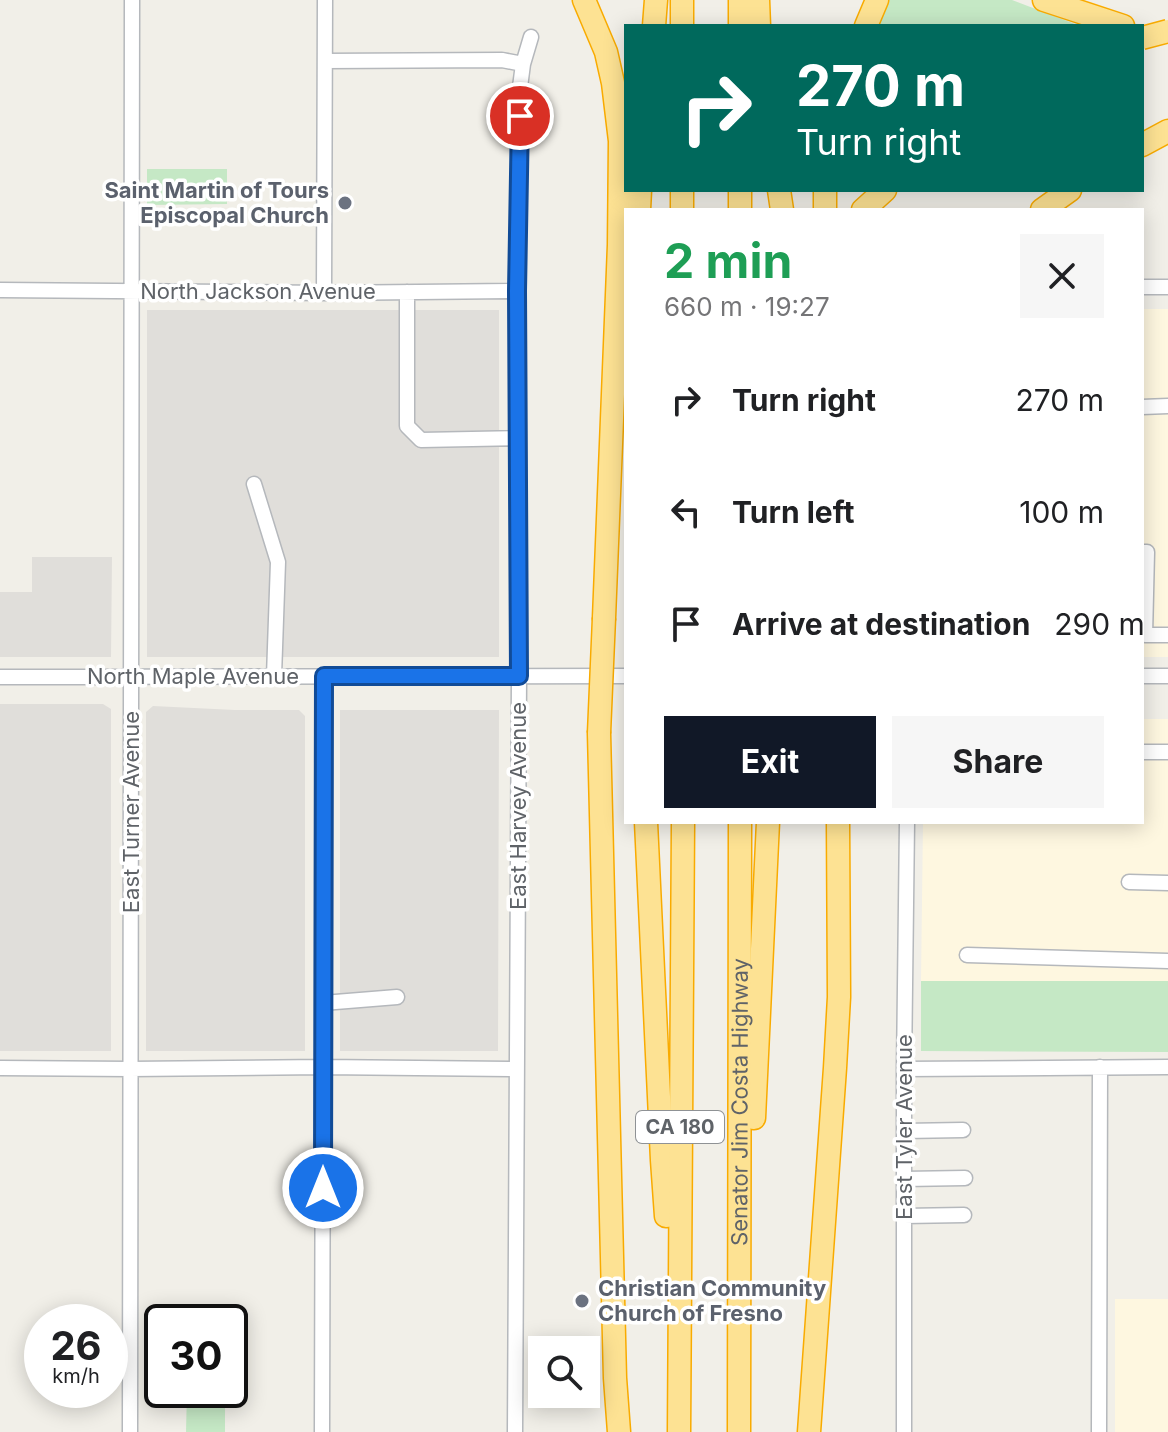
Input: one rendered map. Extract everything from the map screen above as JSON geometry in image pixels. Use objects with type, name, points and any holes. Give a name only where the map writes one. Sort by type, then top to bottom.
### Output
[{"type":"highway","points":[[584,0],[606,52],[618,111],[620,141],[619,245],[599,733],[615,1378],[619,1432]]},
{"type":"highway","points":[[654,24],[656,0]]},
{"type":"highway","points":[[682,0],[682,24]]},
{"type":"highway","points":[[740,0],[740,24]]},
{"type":"highway","points":[[758,0],[759,24]]},
{"type":"highway","points":[[867,24],[877,0]]},
{"type":"highway","points":[[1044,0],[1116,24]]},
{"type":"highway","points":[[1144,31],[1168,33]]},
{"type":"highway","points":[[1144,38],[1168,33]]},
{"type":"highway","points":[[1144,144],[1168,131]]},
{"type":"highway","points":[[865,208],[883,192]]},
{"type":"highway","points":[[1045,208],[1067,192]]},
{"type":"highway","points":[[604,618],[624,383]]},
{"type":"highway","points":[[646,824],[662,1160],[679,1376]]},
{"type":"highway","name":"CA 180","points":[[679,1432],[683,824]]},
{"type":"highway","name":"Senator Jim Costa Highway","points":[[739,1432],[740,824]]},
{"type":"highway","points":[[739,1375],[768,824]]},
{"type":"highway","points":[[809,1432],[839,997],[838,824]]},
{"type":"highway","points":[[821,1432],[826,1352],[826,1218]]},
{"type":"highway","points":[[612,1432],[615,1378]]},
{"type":"street","name":"East Turner Avenue","points":[[130,1432],[132,0]]},
{"type":"street","points":[[324,293],[325,0]]},
{"type":"street","name":"East Harvey Avenue","points":[[515,1432],[519,676],[517,291],[520,87],[531,37]]},
{"type":"street","points":[[325,61],[502,60],[523,64]]},
{"type":"street","points":[[1144,287],[1168,287]]},
{"type":"street","name":"North Jackson Avenue","points":[[0,290],[517,291]]},
{"type":"street","points":[[407,292],[407,426],[421,440],[517,438]]},
{"type":"street","points":[[1144,407],[1168,406]]},
{"type":"street","points":[[254,484],[278,562],[274,676]]},
{"type":"street","points":[[1144,552],[1147,552],[1145,635],[1168,635]]},
{"type":"street","points":[[322,1432],[324,676]]},
{"type":"street","name":"North Maple Avenue","points":[[0,677],[624,676]]},
{"type":"street","points":[[1144,676],[1168,676]]},
{"type":"street","points":[[1144,752],[1168,752]]},
{"type":"street","name":"East Tyler Avenue","points":[[904,1432],[907,824]]},
{"type":"street","points":[[1129,882],[1168,883]]},
{"type":"street","points":[[967,955],[1168,961]]},
{"type":"street","points":[[323,1003],[397,997]]},
{"type":"street","points":[[1099,1432],[1100,1067]]},
{"type":"street","points":[[904,1069],[1168,1067]]},
{"type":"street","points":[[0,1068],[516,1069]]},
{"type":"street","points":[[904,1131],[963,1130]]},
{"type":"street","points":[[904,1179],[965,1178]]},
{"type":"street","points":[[904,1216],[964,1215]]},
{"type":"shaded area","points":[[1144,309],[1168,309],[1168,657],[1144,657]]},
{"type":"shaded area","points":[[147,310],[499,310],[499,657],[147,657]]},
{"type":"shaded area","points":[[32,557],[112,557],[111,657],[0,657],[0,592],[32,592]]},
{"type":"shaded area","points":[[0,704],[103,704],[111,709],[111,1051],[0,1051]]},
{"type":"shaded area","points":[[153,706],[299,710],[305,716],[305,1051],[146,1051],[146,712]]},
{"type":"shaded area","points":[[340,710],[499,710],[498,1051],[340,1051]]},
{"type":"shaded area","points":[[1144,719],[1168,719],[1168,981],[921,981],[923,824],[1144,824]]},
{"type":"shaded area","points":[[1115,1299],[1168,1299],[1168,1432],[1115,1432]]},
{"type":"green space","points":[[889,0],[1012,0],[1075,24],[879,24]]},
{"type":"green space","points":[[147,169],[227,169],[227,204],[147,205]]},
{"type":"green space","points":[[921,981],[1168,981],[1168,1052],[921,1051]]},
{"type":"green space","points":[[187,1408],[225,1408],[225,1432],[186,1432]]},
{"type":"place","name":"Saint Martin of Tours Episcopal Church","points":[[345,203]]},
{"type":"place","name":"Christian Community Church of Fresno","points":[[582,1301]]},
{"type":"route","points":[[323,1188],[324,676],[519,676],[517,291],[520,116]]}]
